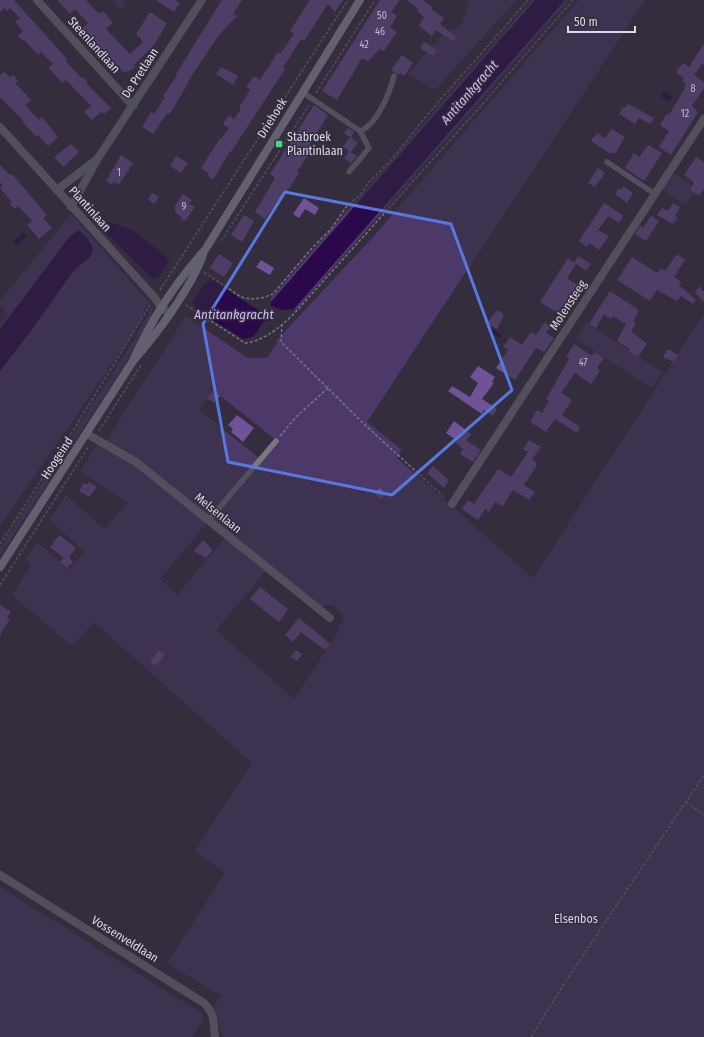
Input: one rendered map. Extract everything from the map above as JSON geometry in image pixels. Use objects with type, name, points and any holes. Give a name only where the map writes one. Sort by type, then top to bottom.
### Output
[{"type":"main road","name":"Driehoek","points":[[161,308],[181,278],[205,250],[360,0]]},
{"type":"main road","name":"Driehoek","points":[[169,313],[198,269],[205,250]]},
{"type":"main road","name":"Hoogeind","points":[[134,361],[143,339],[161,308]]},
{"type":"main road","name":"Hoogeind","points":[[0,567],[134,361],[154,338],[169,313]]},
{"type":"street","name":"Steenlandlaan","points":[[37,0],[133,106]]},
{"type":"street","name":"De Pretlaan","points":[[71,206],[98,158],[202,0]]},
{"type":"street","name":"Molensteeg","points":[[452,504],[704,119]]},
{"type":"street","name":"Plantinlaan","points":[[0,127],[155,298],[161,308]]},
{"type":"street","name":"De Pretlaan","points":[[57,190],[98,158]]},
{"type":"street","points":[[161,308],[169,313]]},
{"type":"street","name":"Melsenlaan","points":[[87,434],[136,462],[330,618]]},
{"type":"street","name":"Vossenveldlaan","points":[[0,875],[204,1003],[210,1009],[215,1021],[215,1037]]},
{"type":"lane","points":[[360,131],[366,129],[388,97],[394,76]]},
{"type":"lane","points":[[302,92],[360,131],[369,148],[349,172]]},
{"type":"lane","points":[[607,162],[655,194]]},
{"type":"lane","points":[[208,521],[276,441]]},
{"type":"lane","points":[[210,1037],[215,1037]]},
{"type":"path","points":[[0,544],[76,426],[155,298],[348,0]]},
{"type":"path","points":[[219,245],[376,0]]},
{"type":"path","points":[[199,276],[202,271],[241,297],[250,299],[262,298],[274,294],[312,248],[331,229],[347,206],[362,194],[368,183],[392,159],[428,114],[528,0]]},
{"type":"path","points":[[178,300],[245,343],[263,338],[282,324],[296,312],[411,184],[573,0]]},
{"type":"path","points":[[282,324],[281,342],[365,425],[452,504]]},
{"type":"path","points":[[276,441],[297,416],[328,388]]},
{"type":"path","points":[[532,1037],[564,984],[704,775]]},
{"type":"path","points":[[686,802],[704,815]]},
{"type":"highlighted area","points":[[285,192],[451,224],[512,390],[392,495],[228,462],[203,324]]},
{"type":"green space","points":[[113,0],[126,0],[122,10]]},
{"type":"green space","points":[[470,0],[516,0],[435,90],[408,74],[446,31],[461,26]]},
{"type":"green space","points":[[532,0],[538,0],[271,302],[271,298]]},
{"type":"green space","points":[[562,0],[569,0],[297,309],[294,309],[294,305]]},
{"type":"green space","name":"Elsenbos","points":[[579,0],[645,0],[367,422],[402,450],[397,458],[533,578],[704,314],[704,1037],[223,1037],[213,1007],[221,996],[167,963],[225,873],[195,851],[252,763],[94,622],[72,646],[12,595],[31,565],[26,560],[37,542],[68,570],[85,552],[50,520],[66,495],[104,529],[128,503],[80,471],[98,444],[130,461],[207,523],[160,579],[177,595],[225,538],[266,571],[216,630],[294,699],[339,631],[337,629],[343,621],[343,615],[332,605],[320,606],[106,441],[186,316],[248,358],[267,358],[277,343],[276,341],[373,237]],"holes":[[[213,390],[276,440],[260,459],[199,410]]]},
{"type":"green space","points":[[674,173],[697,188],[686,205],[662,190]]},
{"type":"green space","points":[[71,214],[149,302],[133,333],[0,526],[0,324],[8,314],[0,305],[0,301]]},
{"type":"green space","points":[[153,305],[153,311],[149,323],[134,350],[0,556],[0,547],[134,340]]},
{"type":"green space","points":[[587,323],[662,372],[651,388],[576,339]]},
{"type":"green space","points":[[0,887],[201,1013],[203,1020],[192,1037],[0,1037]]},
{"type":"water","name":"Antitankgracht","points":[[535,0],[565,0],[294,309],[283,310],[271,306],[271,302]]},
{"type":"water","points":[[664,91],[673,97],[670,102],[660,96]]},
{"type":"water","points":[[103,222],[121,226],[138,234],[167,258],[169,261],[159,277],[153,279],[101,228],[99,224]]},
{"type":"water","points":[[79,230],[91,243],[93,249],[91,255],[73,271],[0,371],[0,329],[70,236]]},
{"type":"water","points":[[23,232],[27,236],[17,245],[13,241]]},
{"type":"water","name":"Antitankgracht","points":[[212,280],[261,312],[266,317],[269,316],[271,318],[268,321],[264,321],[254,336],[243,339],[195,309],[193,301],[207,281]]},
{"type":"water","points":[[492,328],[502,335],[500,338],[489,332]]},
{"type":"building","points":[[0,0],[14,0],[67,59],[66,61],[81,78],[83,77],[88,83],[87,84],[111,108],[104,114],[101,112],[92,120],[84,112],[91,106],[66,80],[62,83],[49,68],[53,64],[41,52],[38,55],[24,40],[23,41],[18,36],[23,31],[15,22],[20,18],[10,8],[7,11],[4,8],[0,12]]},
{"type":"building","points":[[57,0],[86,0],[99,14],[103,11],[113,23],[106,29],[130,54],[143,42],[136,34],[150,12],[167,23],[154,45],[134,65],[135,68],[124,73],[82,28],[88,23],[75,9],[70,14]]},
{"type":"building","points":[[156,0],[175,0],[180,3],[174,12]]},
{"type":"building","points":[[222,0],[242,0],[233,14],[237,16],[219,35],[191,77],[173,109],[169,114],[167,113],[153,134],[142,127],[151,112],[154,114],[165,97],[163,96]]},
{"type":"building","points":[[310,0],[343,0],[335,12],[328,4],[304,41],[301,39],[283,68],[285,69],[231,152],[230,151],[213,180],[208,176],[209,174],[201,168],[220,138],[221,139],[229,128],[223,124],[229,115],[234,119],[240,110],[240,106],[250,90],[246,87],[254,76],[260,80],[278,52],[280,54],[294,34],[290,31]]},
{"type":"building","points":[[380,0],[400,0],[391,12],[397,16],[390,27],[397,32],[384,51],[380,49],[368,61],[362,58],[337,100],[322,91]]},
{"type":"building","points":[[407,0],[423,0],[432,7],[431,9],[444,18],[440,24],[456,37],[453,41],[436,30],[432,36],[419,26],[424,17],[417,11],[418,9]]},
{"type":"building","points":[[424,42],[437,50],[433,56],[420,48]]},
{"type":"building","points":[[704,44],[704,65],[702,64],[694,75],[704,82],[704,88],[692,106],[698,112],[671,155],[659,147],[669,131],[660,125],[667,113],[669,115],[685,88],[684,87],[686,84],[682,81],[684,78],[676,72],[683,63],[689,67]]},
{"type":"building","points":[[402,55],[413,63],[404,76],[391,70]]},
{"type":"building","points":[[221,67],[238,76],[233,85],[216,74]]},
{"type":"building","points":[[4,72],[10,77],[13,75],[18,81],[15,83],[31,100],[25,105],[39,120],[42,117],[58,137],[48,146],[38,135],[36,137],[22,121],[23,120],[0,97],[0,75]]},
{"type":"building","points":[[628,104],[654,118],[650,124],[639,118],[635,124],[619,114],[623,107],[625,108]]},
{"type":"building","points":[[314,105],[328,115],[310,144],[314,147],[297,172],[299,173],[287,192],[285,191],[265,219],[255,212],[275,178],[270,174]]},
{"type":"building","points":[[348,128],[354,132],[351,138],[344,133]]},
{"type":"building","points":[[612,129],[625,137],[615,154],[612,152],[611,154],[591,141],[597,133],[605,138]]},
{"type":"building","points":[[350,137],[358,143],[351,152],[357,156],[351,163],[344,158],[349,151],[343,147]]},
{"type":"building","points":[[71,144],[79,152],[63,167],[54,157]]},
{"type":"building","points":[[648,145],[662,153],[644,181],[625,168],[634,153],[639,157]]},
{"type":"building","points":[[121,155],[133,163],[119,185],[114,182],[112,185],[106,181]]},
{"type":"building","points":[[176,156],[188,163],[181,173],[170,166]]},
{"type":"building","points":[[696,157],[704,162],[704,189],[699,196],[690,190],[694,182],[684,175]]},
{"type":"building","points":[[0,165],[10,175],[12,174],[47,215],[43,218],[52,228],[39,239],[27,225],[32,221],[18,206],[15,209],[10,204],[12,202],[0,188],[3,186],[0,182]]},
{"type":"building","points":[[598,168],[605,173],[595,187],[588,183]]},
{"type":"building","points":[[623,186],[633,193],[627,203],[615,194],[619,188],[621,190]]},
{"type":"building","points":[[152,193],[159,197],[154,204],[148,199]]},
{"type":"building","points":[[183,194],[192,200],[189,204],[195,207],[186,220],[182,220],[181,217],[175,212],[175,206]]},
{"type":"building","points":[[304,198],[319,208],[315,215],[305,209],[299,218],[293,214]]},
{"type":"building","points":[[604,203],[623,215],[619,223],[608,216],[598,230],[609,236],[599,250],[589,243],[587,247],[579,241]]},
{"type":"building","points":[[673,203],[680,207],[675,216],[678,218],[673,224],[657,215],[662,208],[668,211]]},
{"type":"building","points":[[244,215],[254,221],[242,242],[231,235]]},
{"type":"building","points":[[651,216],[659,221],[646,241],[635,234],[640,226],[643,228]]},
{"type":"building","points":[[219,254],[233,263],[224,277],[210,268]]},
{"type":"building","points":[[677,254],[685,260],[674,277],[681,282],[679,285],[696,300],[693,304],[681,296],[677,301],[657,290],[650,301],[617,280],[632,257],[657,273],[661,268],[665,271]]},
{"type":"building","points":[[578,256],[591,264],[586,271],[576,264],[567,278],[577,285],[558,313],[540,302],[568,258],[574,263]]},
{"type":"building","points":[[261,260],[274,268],[270,275],[256,267]]},
{"type":"building","points":[[699,286],[704,292],[704,302],[695,293]]},
{"type":"building","points":[[610,291],[639,310],[633,322],[636,324],[631,331],[647,344],[638,357],[629,351],[630,349],[617,341],[626,324],[613,316],[611,319],[604,314],[596,328],[589,324]]},
{"type":"building","points":[[497,310],[504,315],[497,329],[487,323]]},
{"type":"building","points":[[545,322],[550,327],[546,333],[554,338],[544,352],[536,348],[515,380],[496,368],[508,350],[503,347],[510,337],[522,345],[531,332],[536,335]]},
{"type":"building","points":[[574,344],[592,356],[594,352],[604,358],[597,368],[600,371],[591,384],[575,373],[561,393],[572,400],[562,415],[580,427],[577,433],[555,419],[546,432],[530,422],[537,410],[542,413],[549,401],[546,399],[569,359],[566,357]]},
{"type":"building","points":[[668,349],[678,355],[674,362],[663,357]]},
{"type":"building","points":[[478,366],[495,377],[492,382],[494,383],[482,399],[497,409],[493,416],[484,410],[482,414],[448,391],[452,386],[470,397],[478,383],[470,377]]},
{"type":"building","points":[[213,391],[220,396],[214,403],[207,398]]},
{"type":"building","points":[[237,415],[254,428],[243,442],[231,432],[233,429],[228,425]]},
{"type":"building","points":[[454,421],[471,434],[466,440],[481,450],[473,462],[460,454],[463,449],[455,442],[456,440],[446,433]]},
{"type":"building","points":[[529,440],[541,447],[532,459],[537,463],[536,467],[524,485],[535,492],[529,500],[513,490],[503,506],[495,502],[489,512],[485,509],[478,520],[462,509],[468,500],[474,504],[498,469],[511,477],[528,452],[523,449]]},
{"type":"building","points":[[433,466],[449,480],[444,488],[427,473]]},
{"type":"building","points":[[89,482],[97,487],[89,497],[79,491],[84,483],[87,485]]},
{"type":"building","points":[[380,488],[386,494],[381,499],[374,493]]},
{"type":"building","points":[[59,535],[76,548],[69,557],[73,562],[67,568],[60,562],[64,558],[50,547]]},
{"type":"building","points":[[203,540],[213,550],[206,558],[194,551]]},
{"type":"building","points":[[260,587],[288,609],[279,622],[250,599]]},
{"type":"building","points":[[0,605],[11,612],[7,617],[10,619],[0,635]]},
{"type":"building","points":[[299,618],[330,644],[325,650],[301,632],[293,642],[285,635]]},
{"type":"building","points":[[159,650],[165,655],[155,666],[150,661]]},
{"type":"building","points":[[296,650],[302,654],[297,661],[291,657]]},
{"type":"place","name":"Stabroek Plantinlaan","points":[[279,144]]}]
